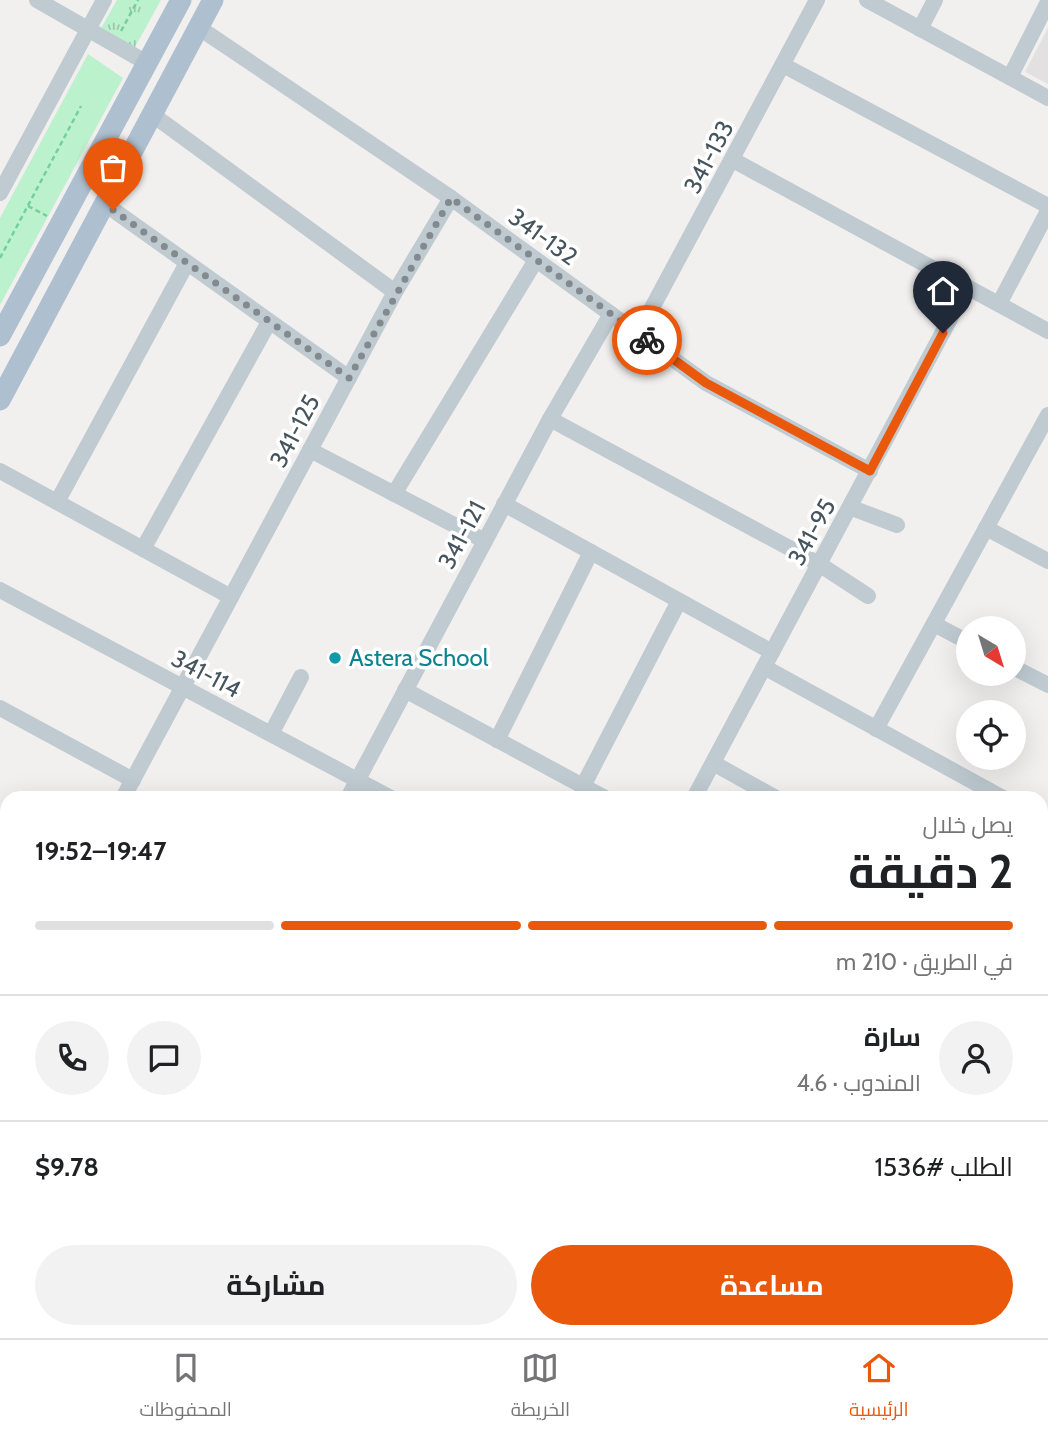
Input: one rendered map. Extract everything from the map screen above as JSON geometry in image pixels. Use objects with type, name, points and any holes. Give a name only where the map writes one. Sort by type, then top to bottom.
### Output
[{"type":"main road","points":[[0,335],[181,0]]},
{"type":"main road","points":[[1,396],[212,0]]},
{"type":"street","points":[[37,0],[146,64]]},
{"type":"street","points":[[0,193],[104,0]]},
{"type":"street","name":"341-133","points":[[638,334],[817,0]]},
{"type":"street","points":[[867,0],[1048,98]]},
{"type":"street","points":[[920,29],[935,0]]},
{"type":"street","points":[[1010,77],[1048,2]]},
{"type":"street","name":"341-132","points":[[198,26],[451,198],[706,383],[870,471]]},
{"type":"street","points":[[783,65],[1048,209],[999,304]]},
{"type":"street","points":[[153,115],[395,292]]},
{"type":"street","points":[[733,160],[1048,331]]},
{"type":"street","name":"341-125","points":[[127,791],[395,292],[451,198]]},
{"type":"street","points":[[105,204],[349,378]]},
{"type":"street","points":[[394,494],[536,260]]},
{"type":"street","points":[[57,502],[187,263]]},
{"type":"street","name":"341-95","points":[[698,791],[819,564],[852,508],[967,287]]},
{"type":"street","name":"341-121","points":[[352,791],[550,419],[611,314]]},
{"type":"street","points":[[143,550],[270,322]]},
{"type":"street","points":[[550,419],[819,564],[868,596]]},
{"type":"street","points":[[876,729],[1047,419]]},
{"type":"street","points":[[310,450],[485,541]]},
{"type":"street","points":[[0,471],[231,597]]},
{"type":"street","points":[[504,504],[772,652]]},
{"type":"street","points":[[852,508],[897,525]]},
{"type":"street","points":[[986,528],[1048,561]]},
{"type":"street","points":[[497,740],[592,552]]},
{"type":"street","name":"341-114","points":[[0,590],[378,791]]},
{"type":"street","points":[[583,786],[679,601]]},
{"type":"street","points":[[934,624],[956,636]]},
{"type":"street","points":[[764,667],[990,791]]},
{"type":"street","points":[[1026,674],[1048,685]]},
{"type":"street","points":[[271,734],[301,677]]},
{"type":"street","points":[[405,690],[592,791]]},
{"type":"street","points":[[0,708],[133,780]]},
{"type":"street","points":[[713,763],[763,791]]},
{"type":"path","points":[[120,34],[138,0]]},
{"type":"path","points":[[0,258],[81,106]]},
{"type":"path","points":[[28,206],[49,217]]},
{"type":"shaded area","points":[[1048,28],[1048,84],[1025,72]]},
{"type":"green space","points":[[117,0],[161,0],[135,47],[100,30]]},
{"type":"green space","points":[[88,54],[123,78],[0,305],[0,218]]},
{"type":"way so far","points":[[113,210],[349,378],[395,292],[451,198],[647,340]]},
{"type":"place","name":"Astera School","points":[[335,658]]},
{"type":"route","points":[[647,340],[706,383],[870,471],[943,333]]}]
